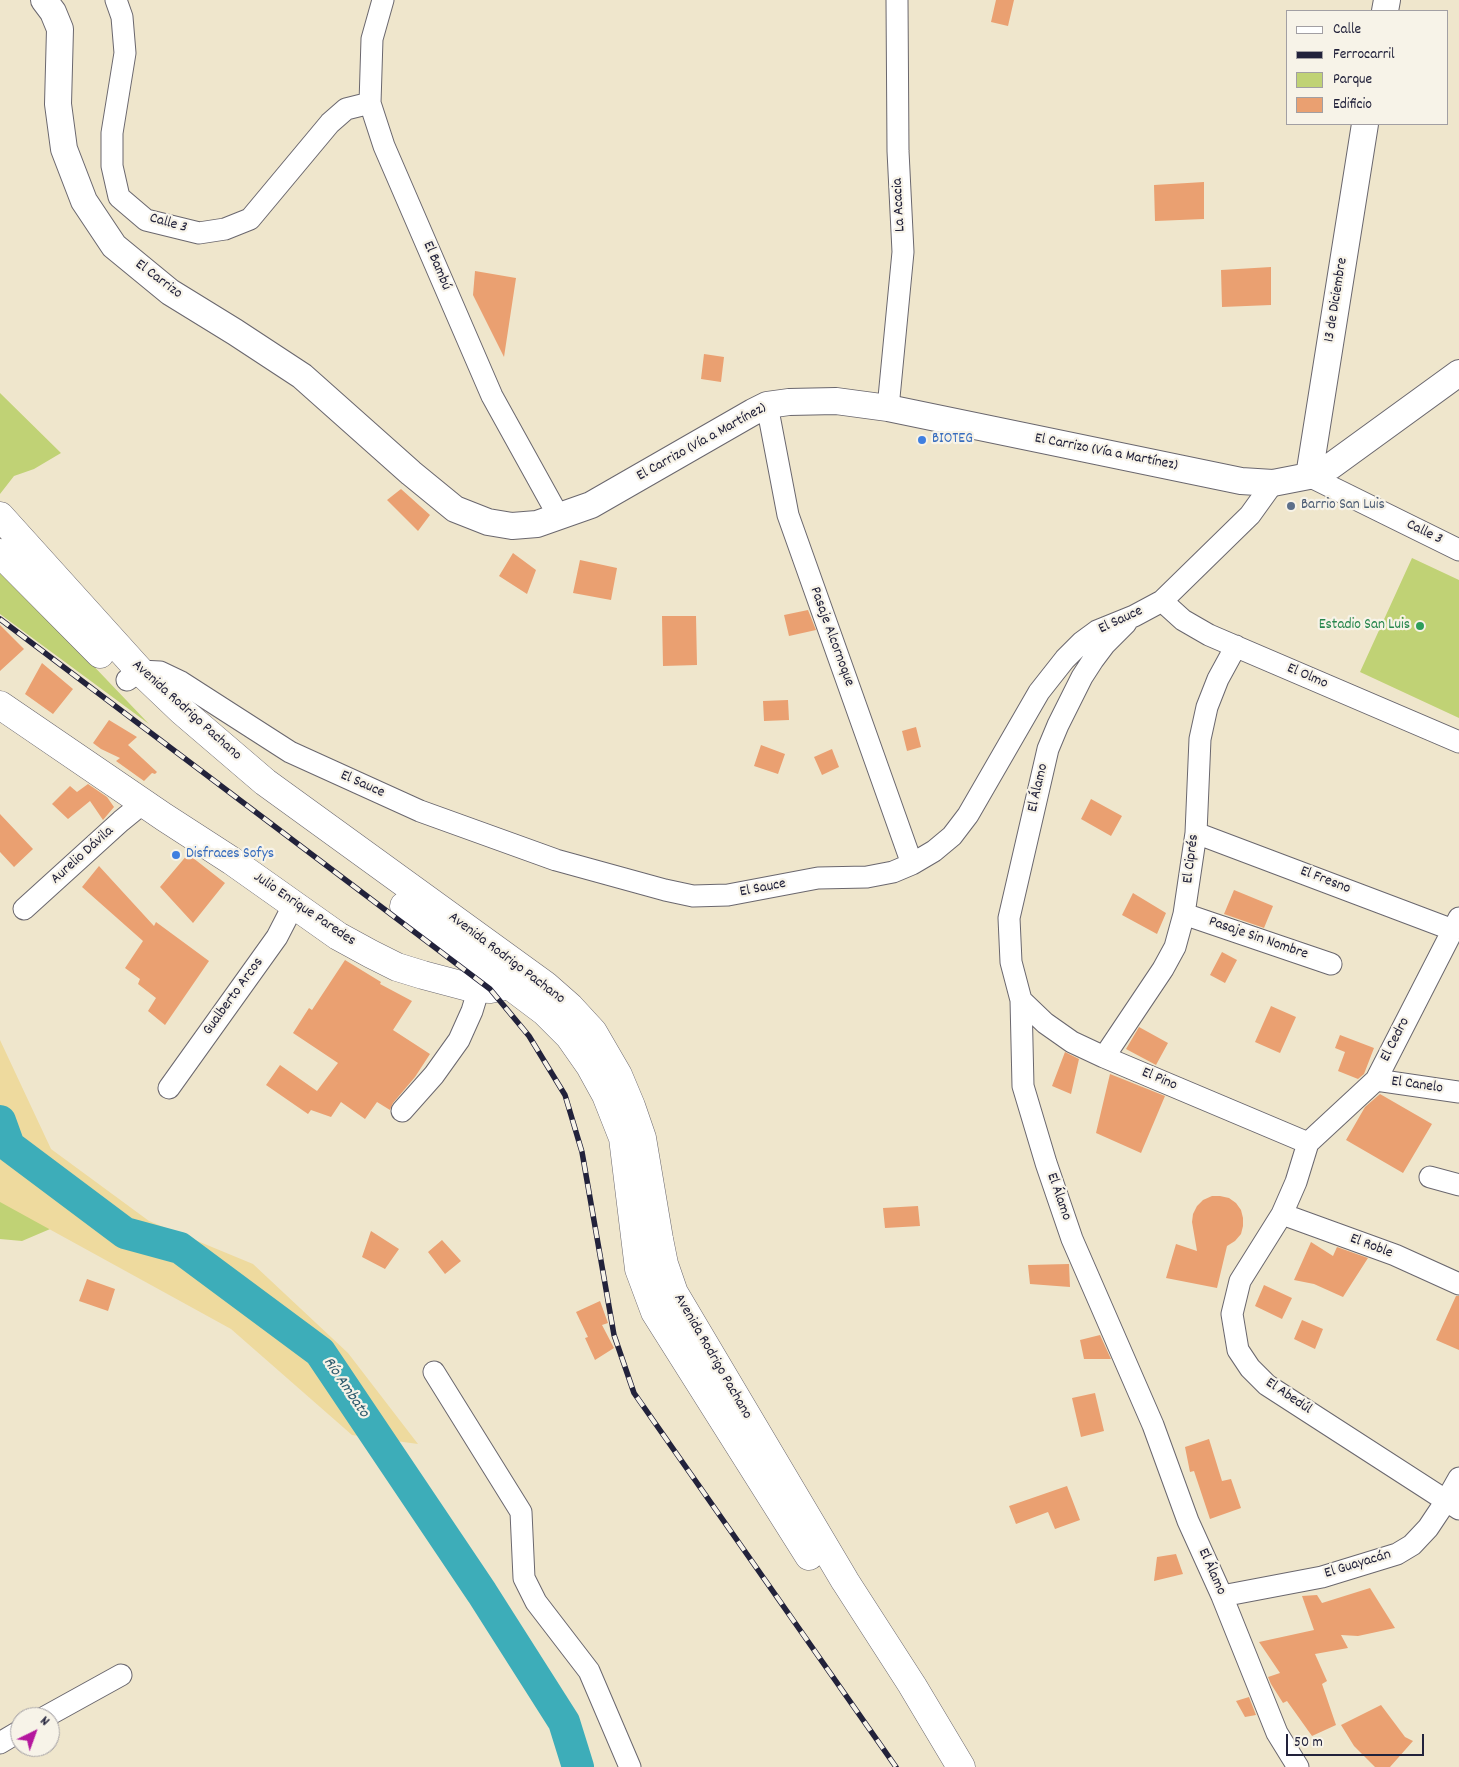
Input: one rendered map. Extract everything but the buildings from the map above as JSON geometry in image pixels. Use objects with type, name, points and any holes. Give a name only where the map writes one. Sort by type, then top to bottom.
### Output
[{"type":"main road","name":"Avenida Rodrigo Pachano","points":[[0,516],[133,675]]},
{"type":"main road","name":"Avenida Rodrigo Pachano","points":[[0,553],[133,675],[182,711],[265,782],[514,976],[569,1036],[590,1066],[606,1095],[623,1138],[638,1269],[655,1312],[945,1767]]},
{"type":"main road","name":"Julio Enrique Paredes","points":[[0,705],[232,861],[338,936],[397,967],[480,988],[490,989],[514,976]]},
{"type":"main road","name":"Avenida Rodrigo Pachano","points":[[514,976],[545,985],[570,1007],[593,1032],[618,1075],[642,1138],[664,1264],[674,1293],[845,1581],[912,1685],[961,1767]]},
{"type":"street","name":"El Carrizo","points":[[44,0],[53,12],[60,29],[58,104],[64,149],[84,201],[114,246],[170,292],[302,376],[411,473]]},
{"type":"street","name":"Calle 3","points":[[116,0],[122,16],[125,53],[112,133],[112,166],[118,197],[146,220],[199,233],[225,229],[250,219],[330,123],[346,109],[370,103]]},
{"type":"street","name":"El Bambú","points":[[383,0],[372,39],[370,103],[384,146],[492,396],[559,517]]},
{"type":"street","name":"La Acacia","points":[[888,408],[903,252],[898,151],[897,0]]},
{"type":"street","name":"13 de Diciembre","points":[[1309,476],[1365,125]]},
{"type":"street","points":[[1309,476],[1331,466],[1459,373]]},
{"type":"street","name":"El Carrizo (Vía a Martínez)","points":[[411,473],[455,509],[488,522],[512,526],[537,524],[591,505],[767,405],[789,402],[836,401],[888,408],[1241,481],[1273,483],[1309,476]]},
{"type":"street","name":"Pasaje Alcornoque","points":[[767,405],[788,515],[912,864]]},
{"type":"street","name":"Calle 3","points":[[1309,476],[1459,550]]},
{"type":"street","name":"El Sauce","points":[[133,675],[160,672],[182,682],[290,752],[420,811],[556,860],[665,890],[693,896],[728,895],[818,878],[867,877],[893,872],[912,864],[934,851],[952,836],[968,815],[1039,692],[1065,659],[1082,642],[1097,631],[1134,616],[1162,601],[1250,515],[1273,483]]},
{"type":"street","name":"El Olmo","points":[[1162,601],[1192,626],[1459,742]]},
{"type":"street","name":"El Álamo","points":[[1134,616],[1105,644],[1082,677],[1048,749],[1009,918],[1011,962],[1021,1000],[1023,1086],[1046,1163],[1072,1239],[1153,1425],[1188,1521],[1222,1596],[1277,1733],[1298,1767]]},
{"type":"street","name":"El Ciprés","points":[[1104,1057],[1164,969],[1174,948],[1184,914],[1196,833],[1200,739],[1207,707],[1218,679],[1236,646]]},
{"type":"street","name":"Aurelio Dávila","points":[[24,909],[121,821],[144,803]]},
{"type":"street","name":"El Fresno","points":[[1196,833],[1456,924]]},
{"type":"street","name":"Gualberto Arcos","points":[[169,1088],[277,937],[294,904]]},
{"type":"street","name":"Pasaje Sin Nombre","points":[[1184,914],[1331,964]]},
{"type":"street","name":"El Cedro","points":[[1308,1143],[1376,1080],[1456,924]]},
{"type":"street","points":[[402,1111],[434,1075],[459,1040],[480,988]]},
{"type":"street","name":"El Pino","points":[[1021,1000],[1045,1023],[1072,1042],[1308,1143]]},
{"type":"street","name":"El Canelo","points":[[1376,1080],[1459,1092]]},
{"type":"street","name":"El Abedúl","points":[[1308,1143],[1296,1182],[1282,1214],[1240,1281],[1232,1314],[1238,1350],[1250,1368],[1267,1385],[1453,1505]]},
{"type":"street","points":[[1430,1177],[1459,1185]]},
{"type":"street","name":"El Roble","points":[[1282,1214],[1394,1255],[1459,1284]]},
{"type":"street","points":[[434,1372],[522,1512],[524,1578],[536,1602],[589,1672],[630,1767]]},
{"type":"street","name":"El Guayacán","points":[[1222,1596],[1322,1577],[1397,1554],[1412,1545],[1453,1505],[1459,1478]]},
{"type":"street","points":[[60,1709],[121,1675]]},
{"type":"green space","points":[[0,393],[61,453],[34,469],[14,476],[0,494]]},
{"type":"green space","name":"Estadio San Luis","points":[[1412,558],[1459,580],[1459,718],[1360,672]]},
{"type":"green space","points":[[0,568],[149,724],[0,614]]},
{"type":"green space","points":[[0,1136],[76,1218],[22,1241],[0,1239]]},
{"type":"sand","points":[[0,1040],[51,1149],[149,1221],[253,1264],[348,1353],[418,1444],[352,1435],[231,1329],[0,1202]]},
{"type":"waterway","name":"Río Ambato","points":[[0,1121],[9,1146],[125,1233],[180,1248],[320,1352],[482,1593],[564,1722],[578,1767]]},
{"type":"railway","points":[[0,619],[490,989],[529,1036],[565,1095],[582,1152],[614,1335],[634,1393],[896,1767]]},
{"type":"place","name":"BIOTEG","points":[[922,440]]},
{"type":"place","name":"Barrio San Luis","points":[[1291,506]]},
{"type":"place","name":"Estadio San Luis","points":[[1420,626]]},
{"type":"place","name":"Disfraces Sofys","points":[[176,855]]}]
